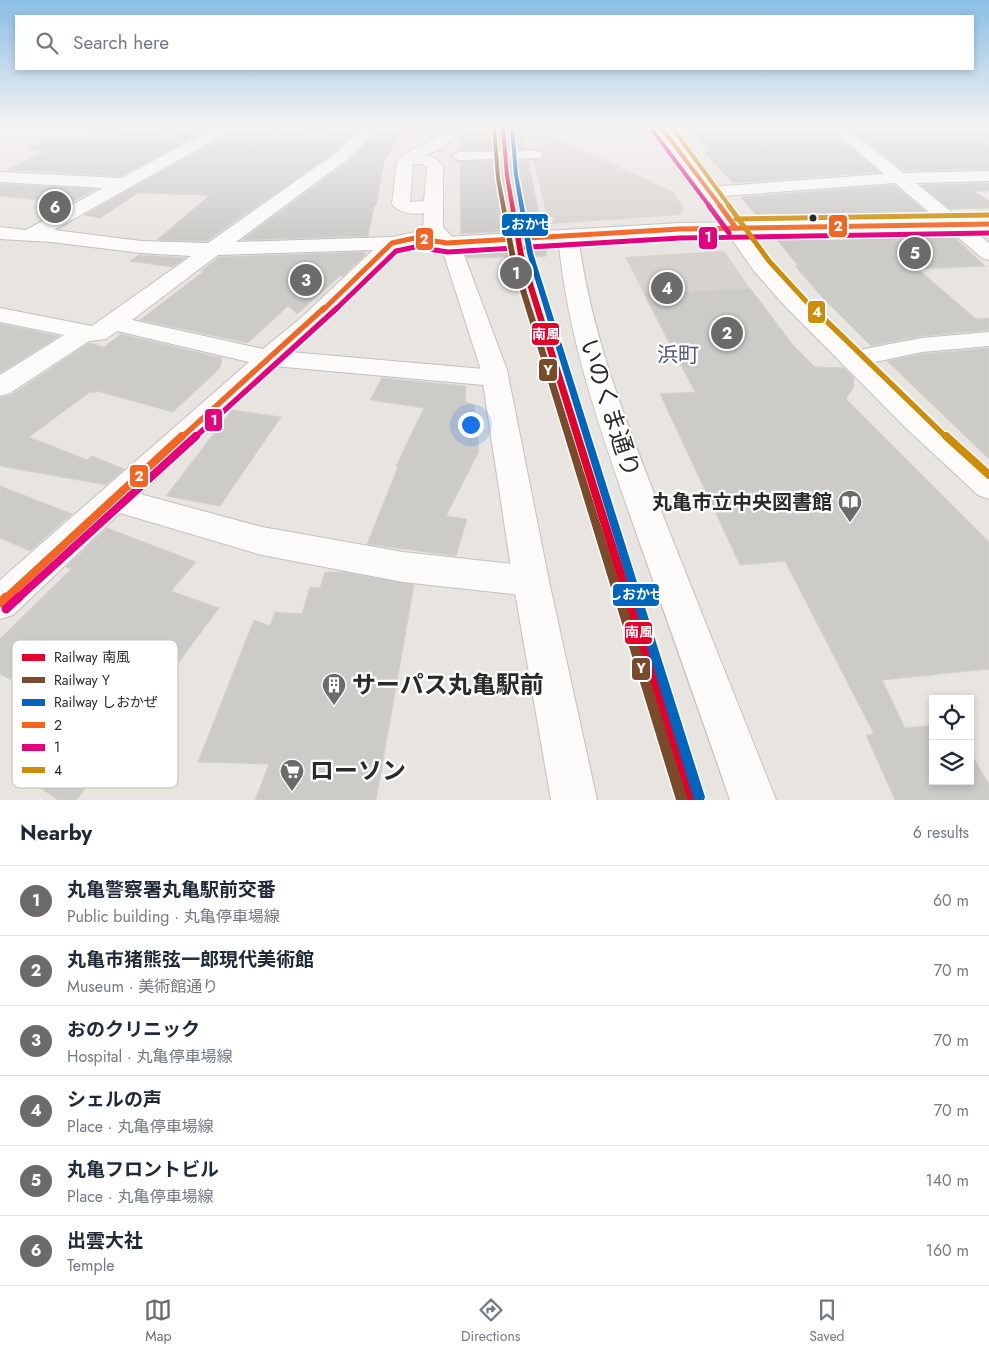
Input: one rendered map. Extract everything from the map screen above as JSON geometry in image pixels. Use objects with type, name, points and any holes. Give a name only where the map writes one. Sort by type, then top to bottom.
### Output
[{"type":"street","points":[[0,252],[164,163]]},
{"type":"street","points":[[0,315],[84,333],[97,334],[331,163]]},
{"type":"street","points":[[406,163],[401,204],[416,224],[447,242]]},
{"type":"street","points":[[433,163],[435,166],[433,228],[447,242],[454,255],[495,378],[531,581],[574,800]]},
{"type":"street","points":[[688,163],[762,266],[791,299],[916,421],[989,487]]},
{"type":"street","points":[[881,163],[989,254]]},
{"type":"street","points":[[710,192],[899,178],[989,176]]},
{"type":"street","points":[[0,177],[126,184]]},
{"type":"street","points":[[401,204],[416,208],[433,204]]},
{"type":"street","points":[[0,233],[51,236],[141,247],[213,249],[392,243],[416,238],[447,242],[568,236],[739,233],[989,224]]},
{"type":"street","name":"いのくま通り","points":[[568,236],[569,253],[586,341],[611,418],[753,800]]},
{"type":"street","points":[[0,603],[268,358],[310,322],[392,243]]},
{"type":"street","points":[[114,321],[128,327],[268,358],[495,378]]},
{"type":"street","points":[[0,387],[84,333]]},
{"type":"street","points":[[852,359],[922,344],[989,339]]},
{"type":"street","points":[[114,499],[262,541],[403,567],[531,581]]},
{"type":"shaded area","points":[[534,163],[612,163],[672,191],[684,208],[683,212],[678,215],[549,224]]},
{"type":"shaded area","points":[[724,251],[750,288],[644,294],[625,257]]},
{"type":"building","points":[[21,163],[145,163],[121,176],[8,170]]},
{"type":"building","points":[[176,163],[318,163],[207,241],[157,240],[210,195],[138,193],[100,218],[84,215]]},
{"type":"building","points":[[346,163],[384,163],[376,206],[374,206],[368,236],[242,240]]},
{"type":"building","points":[[460,163],[529,163],[542,229],[461,234]]},
{"type":"building","points":[[715,163],[869,163],[879,172],[733,183]]},
{"type":"building","points":[[894,163],[989,163],[989,169],[904,171]]},
{"type":"building","points":[[989,183],[989,191],[974,191],[989,201],[989,208],[950,209],[921,185]]},
{"type":"building","points":[[0,184],[96,189],[58,210],[45,208],[55,202],[0,196]]},
{"type":"building","points":[[894,185],[932,217],[760,220],[741,197]]},
{"type":"building","points":[[950,233],[985,266],[918,269],[976,319],[989,318],[989,330],[922,336],[871,346],[821,296],[795,266],[799,267],[773,235]]},
{"type":"building","points":[[545,245],[547,256],[467,258],[463,250]]},
{"type":"building","points":[[365,252],[365,255],[343,276],[341,275],[297,314],[288,306],[248,343],[140,320],[204,271],[201,271],[219,257]]},
{"type":"building","points":[[139,255],[186,258],[172,267],[130,261]]},
{"type":"building","points":[[750,288],[793,345],[815,367],[844,368],[853,377],[854,386],[846,399],[989,542],[989,669],[882,680],[905,728],[929,725],[929,785],[974,785],[974,759],[989,784],[989,800],[895,800],[866,735],[874,734],[785,561],[740,565],[660,394],[695,392],[644,294]]},
{"type":"building","points":[[0,324],[59,336],[0,373]]},
{"type":"building","points":[[121,334],[222,358],[220,368],[173,412],[97,391],[94,393],[90,392],[29,437],[87,460],[92,456],[124,469],[106,485],[0,466],[0,398],[11,395],[89,343],[104,347]]},
{"type":"building","points":[[989,348],[989,459],[887,361],[922,354]]},
{"type":"building","points":[[382,378],[466,386],[465,401],[474,405],[479,451],[446,516],[467,519],[456,556],[367,544],[398,467],[396,466],[424,408],[370,400]]},
{"type":"building","points":[[232,410],[281,417],[220,506],[166,496]]},
{"type":"building","points":[[0,486],[72,514],[30,551],[0,538]]},
{"type":"building","points":[[107,528],[196,562],[171,591],[219,608],[178,663],[178,640],[12,640],[12,680],[0,674],[0,639],[71,569],[66,567]]},
{"type":"building","name":"サーパス丸亀駅前","points":[[325,572],[343,572],[414,585],[376,800],[255,800],[269,764],[198,762],[254,620],[270,626],[275,612],[302,614],[310,587],[320,588]]},
{"type":"building","points":[[40,788],[86,788],[76,800],[58,800]]},
{"type":"rail line","name":"Y","points":[[497,163],[513,258],[682,800]]},
{"type":"rail line","name":"南風","points":[[506,163],[521,255],[691,800]]},
{"type":"rail line","name":"しおかぜ","points":[[515,163],[530,253],[699,797]]},
{"type":"transit line","name":"1","points":[[677,163],[729,233]]},
{"type":"transit line","name":"2","points":[[688,163],[736,228]]},
{"type":"transit line","name":"4","points":[[698,163],[769,261],[797,293],[922,415],[989,475]]},
{"type":"transit line","name":"4","points":[[736,219],[989,215]]},
{"type":"transit line","name":"2","points":[[0,603],[268,358],[310,322],[392,243],[415,238],[447,243],[680,229],[989,224]]},
{"type":"transit line","name":"1","points":[[6,609],[316,328],[396,251],[415,247],[448,252],[680,238],[989,233]]},
{"type":"place","name":"出雲大社","points":[[55,207]]},
{"type":"place","name":"丸亀フロントビル","points":[[915,253]]},
{"type":"place","name":"丸亀警察署丸亀駅前交番","points":[[516,273]]},
{"type":"place","name":"おのクリニック","points":[[306,280]]},
{"type":"place","name":"シェルの声","points":[[667,288]]},
{"type":"place","name":"丸亀市猪熊弦一郎現代美術館","points":[[727,333]]},
{"type":"place","name":"丸亀市立中央図書館","points":[[850,523]]},
{"type":"place","name":"サーパス丸亀駅前","points":[[334,706]]},
{"type":"place","name":"ローソン","points":[[292,792]]},
{"type":"district","name":"浜町","points":[[678,355]]}]
